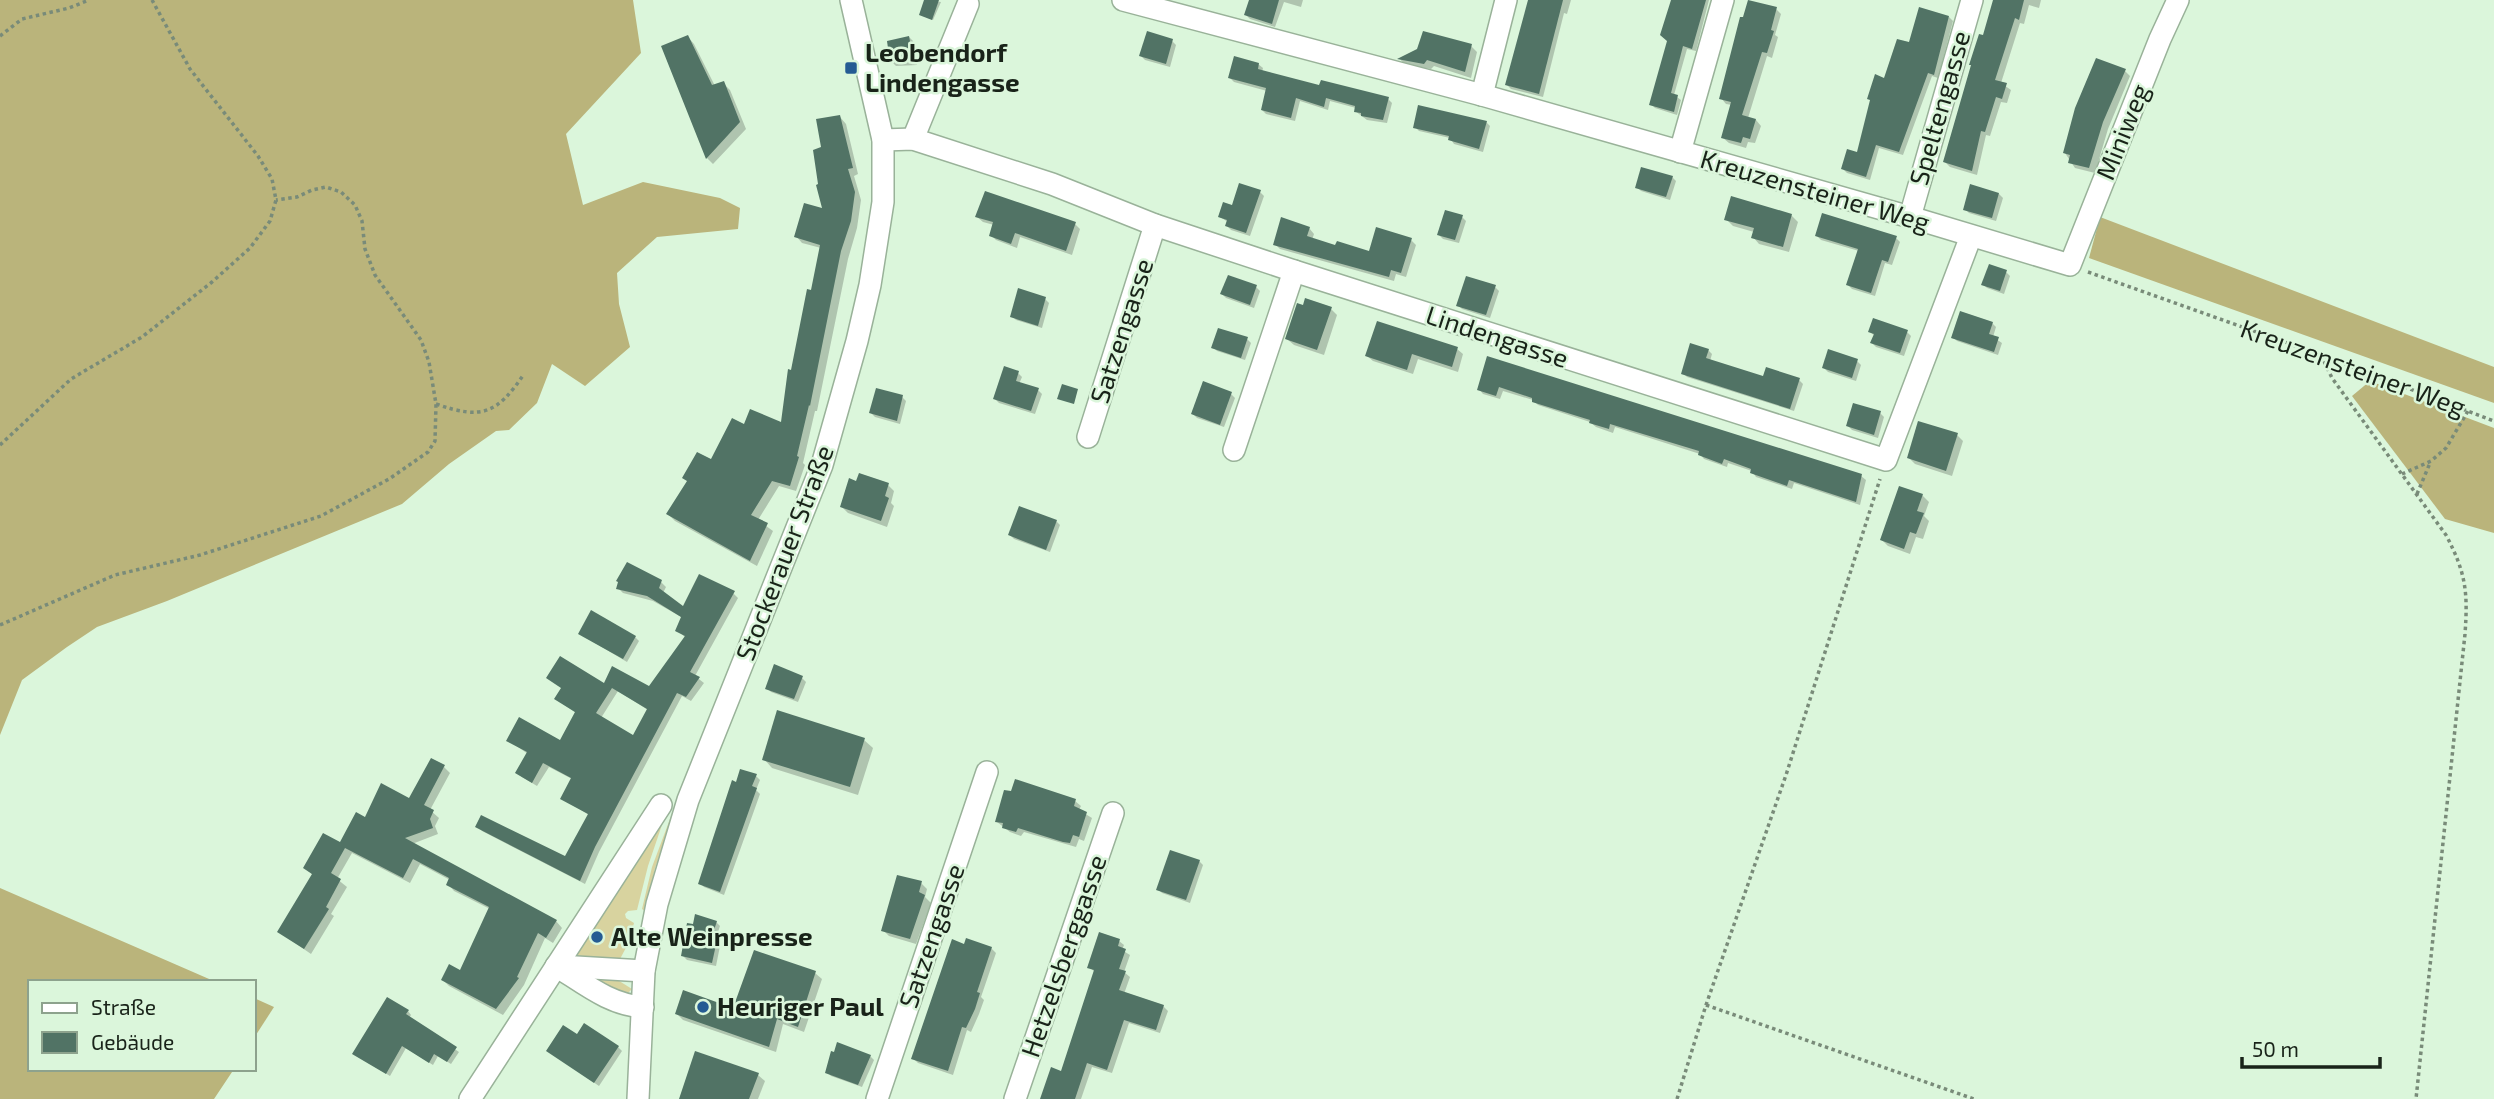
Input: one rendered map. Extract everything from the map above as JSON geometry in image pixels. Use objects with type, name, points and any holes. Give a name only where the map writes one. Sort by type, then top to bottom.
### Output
[{"type":"street","name":"Stockerauer Straße","points":[[638,1099],[644,971],[657,904],[688,800],[822,465],[870,285],[883,202],[883,140],[851,0]]},
{"type":"street","name":"Kreuzensteiner Weg","points":[[1123,0],[1482,95],[2070,265]]},
{"type":"street","points":[[1482,95],[1506,0]]},
{"type":"street","points":[[1680,152],[1723,0]]},
{"type":"street","name":"Speltengasse","points":[[1910,217],[1972,0]]},
{"type":"street","name":"Miniweg","points":[[2070,265],[2178,0]]},
{"type":"street","points":[[913,139],[968,4]]},
{"type":"street","name":"Lindengasse","points":[[883,140],[913,139],[1052,184],[1155,225],[1294,271],[1886,460]]},
{"type":"street","name":"Satzengasse","points":[[1088,436],[1155,225]]},
{"type":"street","points":[[1886,460],[1971,236]]},
{"type":"street","points":[[1234,450],[1294,271]]},
{"type":"street","name":"Satzengasse","points":[[877,1099],[987,772]]},
{"type":"street","points":[[470,1099],[661,805]]},
{"type":"street","name":"Hetzelsberggasse","points":[[1015,1099],[1113,813]]},
{"type":"street","points":[[556,966],[644,971]]},
{"type":"street","points":[[556,966],[608,998],[626,1006],[643,1007]]},
{"type":"path","points":[[0,36],[22,19],[69,9],[89,0]]},
{"type":"path","points":[[0,444],[71,379],[142,337],[212,282],[250,248],[270,221],[276,200],[272,179],[258,156],[190,69],[152,0]]},
{"type":"path","points":[[0,625],[115,575],[200,555],[321,516],[389,479],[428,452],[435,441],[436,404],[429,362],[421,340],[375,275],[365,249],[362,221],[355,205],[341,192],[326,187],[297,197],[276,200]]},
{"type":"path","name":"Kreuzensteiner Weg","points":[[2070,265],[2321,355],[2494,421]]},
{"type":"path","points":[[2321,355],[2332,378],[2439,525],[2457,556],[2466,583],[2467,607],[2416,1099]]},
{"type":"path","points":[[436,404],[472,414],[496,407],[524,374]]},
{"type":"path","points":[[2402,474],[2431,461],[2446,449],[2468,411]]},
{"type":"path","points":[[1677,1099],[1706,1005],[1786,775],[1886,460]]},
{"type":"path","points":[[2417,494],[2431,461]]},
{"type":"path","points":[[1706,1005],[1974,1099]]},
{"type":"shaded area","points":[[0,0],[633,0],[641,53],[566,134],[583,205],[643,182],[720,198],[740,208],[738,229],[657,237],[617,273],[619,304],[630,347],[585,386],[552,364],[537,403],[509,430],[496,431],[449,464],[402,504],[97,627],[22,680],[0,735]]},
{"type":"shaded area","points":[[2100,217],[2494,367],[2494,403],[2089,258]]},
{"type":"shaded area","points":[[2370,381],[2494,428],[2494,533],[2445,519],[2352,396]]},
{"type":"shaded area","points":[[679,795],[680,799],[655,868],[645,911],[642,909],[652,867]]},
{"type":"shaded area","points":[[665,816],[637,910],[625,914],[626,918],[634,923],[629,942],[620,959],[580,960],[576,957]]},
{"type":"shaded area","points":[[0,888],[211,980],[28,980],[28,1071],[233,1071],[214,1099],[0,1099]]},
{"type":"shaded area","points":[[592,978],[616,979],[632,989],[628,993],[614,991]]},
{"type":"shaded area","points":[[256,999],[274,1007],[256,1035]]},
{"type":"building","points":[[924,0],[939,0],[932,20],[919,15]]},
{"type":"building","points":[[1249,0],[1279,0],[1272,24],[1244,15]]},
{"type":"building","points":[[1528,0],[1563,0],[1539,94],[1505,85]]},
{"type":"building","points":[[1671,0],[1706,0],[1692,49],[1683,46],[1671,93],[1678,95],[1674,112],[1649,105],[1667,41],[1660,35]]},
{"type":"building","points":[[1748,0],[1777,7],[1771,30],[1774,31],[1767,53],[1762,52],[1742,115],[1756,119],[1750,139],[1743,137],[1741,143],[1721,138],[1731,102],[1719,99],[1740,17],[1743,17]]},
{"type":"building","points":[[1993,0],[2024,0],[2019,20],[2015,18],[1995,80],[2007,83],[2002,99],[1996,97],[1985,132],[1981,131],[1972,171],[1943,162],[1969,65],[1979,34],[1983,35]]},
{"type":"building","points":[[1919,7],[1949,16],[1934,75],[1928,73],[1899,152],[1876,145],[1866,177],[1841,169],[1847,149],[1857,152],[1870,100],[1867,99],[1875,74],[1884,78],[1897,39],[1909,42]]},
{"type":"building","points":[[1147,31],[1173,39],[1166,64],[1139,56]]},
{"type":"building","points":[[1423,31],[1472,44],[1465,72],[1427,60],[1424,64],[1397,59],[1417,49]]},
{"type":"building","points":[[688,35],[712,85],[724,81],[740,122],[706,159],[661,46]]},
{"type":"building","points":[[909,36],[914,62],[890,63],[887,41]]},
{"type":"building","points":[[1234,56],[1259,63],[1258,69],[1319,85],[1321,80],[1389,97],[1383,120],[1361,116],[1361,113],[1354,112],[1355,106],[1326,98],[1324,107],[1296,98],[1291,118],[1261,110],[1266,88],[1228,78]]},
{"type":"building","points":[[2096,58],[2126,69],[2103,122],[2089,168],[2068,163],[2070,155],[2063,153],[2075,108]]},
{"type":"building","points":[[1418,105],[1487,121],[1479,149],[1448,140],[1449,136],[1413,128]]},
{"type":"building","points":[[840,115],[853,168],[848,169],[855,192],[851,221],[841,251],[810,406],[797,456],[799,457],[790,486],[772,481],[751,515],[768,523],[750,561],[666,514],[687,481],[682,478],[697,452],[711,459],[732,418],[744,424],[750,409],[781,422],[788,369],[791,370],[807,289],[811,290],[820,245],[794,237],[804,203],[822,208],[816,185],[813,150],[821,147],[816,119]]},
{"type":"building","points":[[1641,167],[1673,176],[1666,197],[1635,188]]},
{"type":"building","points":[[1239,183],[1261,190],[1246,233],[1225,226],[1227,220],[1218,217],[1223,202],[1232,205]]},
{"type":"building","points":[[1970,184],[1999,193],[1992,218],[1963,210]]},
{"type":"building","points":[[985,191],[1076,222],[1066,251],[1015,233],[1011,244],[989,236],[993,222],[975,217]]},
{"type":"building","points":[[1731,196],[1792,214],[1783,247],[1751,238],[1754,228],[1724,220]]},
{"type":"building","points":[[1445,210],[1463,215],[1455,240],[1437,235]]},
{"type":"building","points":[[1822,213],[1897,236],[1888,262],[1882,260],[1871,293],[1846,285],[1858,249],[1815,236]]},
{"type":"building","points":[[1281,217],[1310,227],[1307,236],[1335,245],[1337,241],[1369,251],[1376,227],[1412,238],[1401,273],[1391,270],[1389,277],[1273,245]]},
{"type":"building","points":[[1989,264],[2007,270],[2000,291],[1981,285]]},
{"type":"building","points":[[1228,275],[1257,285],[1250,305],[1220,294]]},
{"type":"building","points":[[1466,276],[1496,285],[1486,315],[1456,306]]},
{"type":"building","points":[[1018,288],[1046,297],[1038,326],[1010,317]]},
{"type":"building","points":[[1305,298],[1332,307],[1317,350],[1285,339],[1297,303],[1303,305]]},
{"type":"building","points":[[1960,311],[1993,322],[1989,334],[1999,337],[1994,352],[1951,338]]},
{"type":"building","points":[[1873,318],[1908,330],[1900,353],[1870,343],[1874,334],[1868,332]]},
{"type":"building","points":[[1377,321],[1458,347],[1452,367],[1412,354],[1407,370],[1365,356]]},
{"type":"building","points":[[1218,328],[1248,337],[1241,358],[1211,348]]},
{"type":"building","points":[[1690,343],[1709,349],[1706,358],[1763,376],[1766,367],[1800,378],[1790,409],[1681,374]]},
{"type":"building","points":[[1828,349],[1858,359],[1852,378],[1822,368]]},
{"type":"building","points":[[1487,356],[1862,474],[1856,502],[1789,480],[1787,486],[1750,473],[1751,469],[1724,459],[1722,464],[1698,455],[1699,451],[1610,424],[1609,429],[1589,423],[1590,420],[1532,402],[1532,398],[1499,387],[1496,396],[1477,390]]},
{"type":"building","points":[[1004,366],[1019,371],[1016,381],[1039,388],[1031,411],[993,399]]},
{"type":"building","points":[[1203,381],[1232,392],[1220,425],[1191,414]]},
{"type":"building","points":[[1062,384],[1078,389],[1074,404],[1057,399]]},
{"type":"building","points":[[876,388],[903,395],[897,421],[869,413]]},
{"type":"building","points":[[1853,403],[1881,411],[1874,435],[1846,426]]},
{"type":"building","points":[[1918,421],[1958,433],[1946,471],[1907,458]]},
{"type":"building","points":[[859,473],[889,483],[885,496],[889,498],[881,521],[840,507],[849,478],[856,481]]},
{"type":"building","points":[[1899,486],[1923,494],[1917,511],[1924,513],[1916,534],[1910,532],[1904,549],[1880,540]]},
{"type":"building","points":[[1019,506],[1057,520],[1046,550],[1008,535]]},
{"type":"building","points":[[627,562],[662,580],[659,588],[683,606],[699,574],[735,591],[690,672],[700,677],[686,697],[677,693],[595,847],[580,881],[475,827],[481,815],[565,856],[588,814],[560,799],[571,778],[543,763],[532,783],[515,773],[527,752],[506,741],[519,717],[560,740],[575,712],[554,699],[561,688],[546,678],[560,656],[604,683],[612,666],[649,686],[685,636],[675,631],[681,617],[647,596],[616,589],[616,581]],"holes":[[[612,688],[647,709],[633,735],[596,713]]]},
{"type":"building","points":[[591,610],[636,636],[623,659],[578,634]]},
{"type":"building","points":[[774,664],[803,676],[794,699],[765,689]]},
{"type":"building","points":[[777,710],[865,738],[850,787],[762,760]]},
{"type":"building","points":[[431,758],[445,765],[424,805],[434,810],[430,819],[433,828],[405,838],[557,920],[546,938],[538,933],[517,977],[519,978],[496,1009],[441,980],[449,964],[460,970],[489,907],[446,885],[449,878],[413,859],[403,878],[345,848],[331,873],[341,879],[326,907],[329,909],[304,949],[277,932],[312,874],[303,868],[323,833],[340,842],[356,812],[365,817],[381,783],[409,798]]},
{"type":"building","points":[[740,769],[757,774],[752,786],[757,788],[720,892],[698,884],[732,780],[736,782]]},
{"type":"building","points":[[1015,779],[1076,799],[1074,806],[1087,812],[1079,837],[1073,835],[1070,843],[1063,842],[1018,828],[1016,832],[1002,828],[1003,823],[995,822],[1004,790],[1011,791]]},
{"type":"building","points":[[1170,850],[1200,860],[1186,900],[1156,890]]},
{"type":"building","points":[[897,875],[922,881],[919,892],[925,895],[910,939],[881,931]]},
{"type":"building","points":[[695,914],[717,921],[714,930],[719,931],[712,963],[681,956],[687,923],[693,924]]},
{"type":"building","points":[[1099,932],[1120,939],[1118,946],[1126,949],[1119,969],[1126,971],[1119,990],[1164,1005],[1156,1030],[1124,1020],[1107,1070],[1087,1063],[1075,1099],[1040,1099],[1051,1067],[1061,1071],[1094,970],[1087,968]]},
{"type":"building","points":[[966,938],[992,947],[977,992],[980,993],[975,1009],[966,1028],[962,1027],[948,1071],[911,1059],[952,939],[964,944]]},
{"type":"building","points":[[754,950],[816,971],[798,1027],[777,1019],[769,1047],[675,1014],[683,990],[733,1008]]},
{"type":"building","points":[[387,997],[409,1010],[406,1014],[457,1047],[447,1062],[434,1054],[429,1063],[402,1046],[386,1074],[352,1054]]},
{"type":"building","points":[[584,1023],[619,1046],[594,1083],[546,1051],[563,1025],[577,1034]]},
{"type":"building","points":[[837,1042],[871,1055],[858,1085],[825,1073],[831,1051],[834,1052]]},
{"type":"building","points":[[695,1051],[759,1073],[749,1099],[679,1099]]},
{"type":"place","name":"Leobendorf Lindengasse","points":[[851,68]]},
{"type":"place","name":"Alte Weinpresse","points":[[597,937]]},
{"type":"place","name":"Heuriger Paul","points":[[703,1007]]}]
